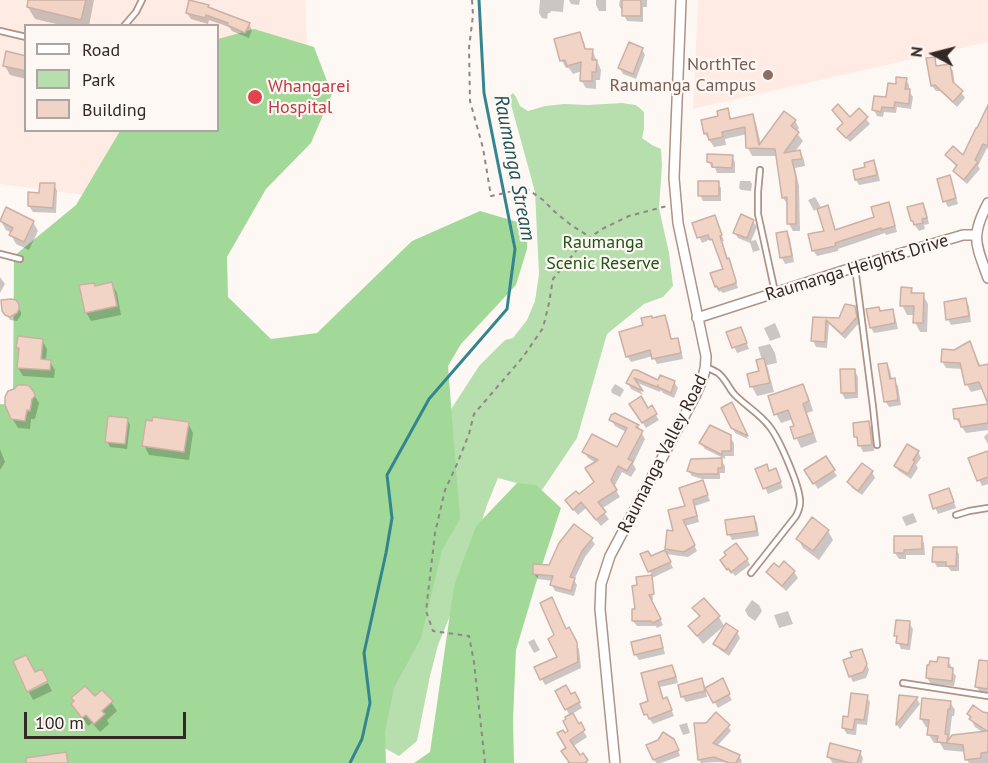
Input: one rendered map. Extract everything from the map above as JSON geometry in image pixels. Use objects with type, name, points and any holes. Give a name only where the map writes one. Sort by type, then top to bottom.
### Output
[{"type":"street","name":"Raumanga Valley Road","points":[[615,763],[601,622],[601,584],[610,556],[706,372],[706,356],[675,204],[681,0]]},
{"type":"street","points":[[976,235],[980,218],[988,203]]},
{"type":"street","name":"Raumanga Heights Drive","points":[[697,318],[963,235],[976,235],[978,249],[988,278]]},
{"type":"lane","points":[[126,24],[136,12],[141,0]]},
{"type":"lane","points":[[0,31],[24,37]]},
{"type":"lane","points":[[760,170],[758,214],[775,292]]},
{"type":"lane","points":[[0,254],[20,259]]},
{"type":"lane","points":[[855,267],[877,445]]},
{"type":"lane","points":[[706,367],[718,373],[732,392],[770,427],[778,440],[799,495],[799,509],[796,516],[751,573]]},
{"type":"lane","points":[[956,515],[988,507]]},
{"type":"lane","points":[[903,683],[988,696]]},
{"type":"path","points":[[472,0],[473,15],[469,48],[470,101],[483,148],[491,196],[526,188],[571,225],[591,237]]},
{"type":"path","points":[[485,763],[469,636],[433,631],[426,611],[435,533],[445,490],[469,434],[474,414],[523,357],[543,328],[553,279],[584,241],[629,216],[675,204]]},
{"type":"shaded area","name":"Whangarei Hospital","points":[[0,0],[305,0],[308,63],[238,228],[85,195],[0,184]]},
{"type":"shaded area","name":"NorthTec Raumanga Campus","points":[[698,0],[988,0],[988,42],[693,109]]},
{"type":"green space","points":[[254,29],[314,47],[332,94],[311,143],[266,189],[227,257],[228,297],[271,339],[317,333],[412,241],[480,211],[528,225],[527,249],[516,285],[461,344],[448,366],[460,519],[442,550],[421,638],[394,688],[385,732],[386,763],[0,763],[0,404],[13,405],[14,256],[76,205],[119,132],[219,132],[219,39]]},
{"type":"green space","name":"Raumanga Scenic Reserve","points":[[513,93],[520,106],[528,111],[564,104],[622,103],[636,105],[644,112],[642,138],[661,149],[659,208],[669,253],[673,286],[663,297],[644,304],[607,334],[577,438],[542,490],[498,478],[454,606],[438,645],[417,741],[399,756],[377,744],[448,414],[479,366],[505,340],[513,338],[527,320],[535,301],[539,274],[535,192],[509,97]]},
{"type":"green space","points":[[517,483],[536,485],[561,508],[516,650],[514,763],[414,763],[430,752],[454,586],[476,526]]},
{"type":"building","points":[[28,0],[86,0],[81,20],[27,7]]},
{"type":"building","points":[[189,0],[209,5],[208,7],[250,23],[245,33],[227,25],[228,23],[206,15],[205,18],[186,13]]},
{"type":"building","points":[[622,0],[641,0],[641,16],[622,16]]},
{"type":"building","points":[[580,32],[585,49],[593,49],[592,60],[597,60],[596,72],[592,72],[592,81],[580,81],[581,62],[567,66],[565,60],[560,61],[554,39]]},
{"type":"building","points":[[629,42],[643,48],[633,74],[618,68]]},
{"type":"building","points":[[6,51],[24,56],[24,71],[3,66]]},
{"type":"building","points":[[935,57],[936,66],[950,64],[953,82],[963,91],[953,102],[935,85],[931,86],[926,58]]},
{"type":"building","points":[[896,77],[907,78],[905,89],[910,89],[909,104],[895,102],[894,108],[882,107],[881,112],[872,110],[874,96],[886,97],[888,83],[896,84]]},
{"type":"building","points":[[838,104],[850,117],[859,108],[868,117],[846,138],[837,129],[843,123],[832,110]]},
{"type":"building","points":[[988,105],[988,146],[983,144],[975,160],[978,162],[964,180],[953,171],[957,165],[945,155],[953,146],[963,155]]},
{"type":"building","points":[[728,108],[730,119],[753,114],[759,145],[784,111],[796,120],[791,126],[799,132],[784,153],[800,150],[802,159],[792,160],[796,177],[796,224],[787,224],[787,197],[782,198],[775,149],[746,148],[745,127],[722,132],[723,137],[709,140],[707,133],[704,134],[701,120],[718,116],[717,111]]},
{"type":"building","points":[[707,154],[733,155],[732,168],[712,167],[712,163],[707,162]]},
{"type":"building","points":[[874,160],[877,175],[855,180],[853,170],[865,167],[864,163]]},
{"type":"building","points":[[950,175],[956,198],[943,202],[937,179]]},
{"type":"building","points":[[698,181],[719,181],[719,196],[698,196]]},
{"type":"building","points":[[40,183],[55,183],[53,208],[28,206],[28,192],[39,193]]},
{"type":"building","points":[[889,202],[895,226],[881,230],[881,228],[835,243],[836,246],[812,251],[808,234],[824,231],[817,209],[828,205],[835,230],[874,217],[871,207]]},
{"type":"building","points":[[923,203],[927,218],[922,219],[923,223],[914,225],[907,207]]},
{"type":"building","points":[[6,207],[34,221],[24,242],[9,235],[13,228],[0,221]]},
{"type":"building","points":[[741,214],[754,220],[747,238],[733,233]]},
{"type":"building","points":[[715,215],[727,259],[729,258],[736,281],[736,283],[718,289],[710,273],[723,269],[712,239],[710,240],[708,235],[697,238],[692,223]]},
{"type":"building","points":[[787,231],[792,256],[780,258],[776,233]]},
{"type":"building","points":[[112,282],[117,306],[85,313],[79,285],[94,283],[95,286]]},
{"type":"building","points":[[901,287],[912,288],[911,293],[924,293],[923,323],[913,323],[914,306],[900,306]]},
{"type":"building","points":[[966,298],[969,316],[946,320],[944,302]]},
{"type":"building","points":[[1,300],[16,300],[19,309],[10,317],[2,311]]},
{"type":"building","points":[[845,304],[855,306],[857,317],[842,334],[826,320],[825,342],[811,341],[813,317],[839,318]]},
{"type":"building","points":[[879,307],[880,311],[893,309],[895,323],[870,328],[866,309]]},
{"type":"building","points":[[665,315],[671,339],[678,338],[681,353],[652,359],[650,350],[626,357],[619,332],[643,325],[641,318]]},
{"type":"building","points":[[741,327],[747,343],[732,348],[726,332]]},
{"type":"building","points":[[18,336],[43,339],[41,359],[51,360],[50,370],[17,368]]},
{"type":"building","points":[[970,341],[979,366],[988,364],[988,404],[979,382],[965,385],[960,363],[941,362],[942,349],[954,350]]},
{"type":"building","points":[[764,358],[770,383],[750,387],[747,374],[759,371],[756,360]]},
{"type":"building","points":[[887,363],[890,379],[895,378],[898,400],[884,402],[878,364]]},
{"type":"building","points":[[840,369],[855,369],[856,393],[841,393]]},
{"type":"building","points":[[633,370],[658,380],[660,375],[675,381],[671,393],[658,385],[657,387],[634,378],[643,391],[626,383]]},
{"type":"building","points":[[803,384],[809,401],[803,404],[813,433],[794,439],[790,427],[794,426],[788,410],[774,415],[768,396]]},
{"type":"building","points":[[18,385],[27,385],[35,396],[32,399],[30,411],[27,410],[25,421],[11,419],[5,405],[8,391]]},
{"type":"building","points":[[641,396],[648,408],[652,405],[657,414],[642,423],[629,404]]},
{"type":"building","points":[[732,402],[748,436],[731,428],[721,408]]},
{"type":"building","points":[[988,404],[988,423],[961,427],[959,419],[954,419],[953,409]]},
{"type":"building","points":[[615,413],[639,425],[636,427],[643,431],[628,459],[633,461],[627,471],[618,466],[611,480],[617,490],[598,502],[606,512],[596,520],[581,502],[573,510],[565,500],[576,491],[579,494],[594,482],[585,468],[598,460],[582,452],[592,434],[617,447],[627,428],[609,420]]},
{"type":"building","points":[[108,416],[128,418],[125,444],[105,442]]},
{"type":"building","points":[[153,417],[189,422],[184,452],[142,446],[146,420],[152,421]]},
{"type":"building","points":[[869,421],[872,445],[858,446],[857,437],[854,437],[853,423]]},
{"type":"building","points":[[710,425],[731,435],[731,451],[722,451],[722,455],[699,443]]},
{"type":"building","points":[[907,444],[919,451],[908,474],[894,466]]},
{"type":"building","points":[[988,451],[988,477],[977,481],[968,458]]},
{"type":"building","points":[[826,456],[835,470],[813,484],[804,470]]},
{"type":"building","points":[[722,458],[722,468],[718,468],[718,474],[697,474],[687,471],[691,459]]},
{"type":"building","points":[[862,463],[873,471],[858,491],[847,482]]},
{"type":"building","points":[[767,464],[769,471],[776,468],[781,482],[763,489],[755,469]]},
{"type":"building","points":[[703,480],[708,495],[693,500],[697,516],[683,520],[695,545],[684,552],[665,549],[667,530],[673,531],[668,510],[685,506],[679,488]]},
{"type":"building","points":[[949,488],[954,502],[933,509],[929,495]]},
{"type":"building","points":[[754,516],[757,531],[727,535],[725,520]]},
{"type":"building","points":[[812,517],[829,530],[813,551],[796,539]]},
{"type":"building","points":[[574,524],[593,538],[582,551],[570,577],[575,578],[571,591],[550,585],[553,576],[533,574],[533,564],[549,565],[559,543]]},
{"type":"building","points":[[894,536],[922,536],[922,549],[894,553]]},
{"type":"building","points":[[736,543],[748,559],[731,572],[720,560],[726,555],[724,552]]},
{"type":"building","points":[[933,547],[957,547],[956,566],[946,566],[946,562],[932,562]]},
{"type":"building","points":[[665,550],[671,562],[648,572],[640,554],[648,551],[651,556]]},
{"type":"building","points":[[784,561],[795,571],[782,586],[766,572],[774,563],[779,567]]},
{"type":"building","points":[[652,575],[654,594],[649,595],[661,619],[653,623],[651,621],[632,621],[632,609],[635,609],[632,586],[637,585],[636,577]]},
{"type":"building","points":[[552,597],[566,629],[569,627],[577,642],[578,662],[540,680],[534,667],[557,657],[548,639],[554,635],[540,603]]},
{"type":"building","points":[[704,598],[720,616],[697,636],[688,626],[700,616],[692,608]]},
{"type":"building","points":[[896,620],[910,621],[908,645],[896,643],[897,636],[894,636]]},
{"type":"building","points":[[726,623],[738,631],[725,651],[713,644]]},
{"type":"building","points":[[660,635],[663,648],[634,655],[631,642]]},
{"type":"building","points":[[862,649],[867,664],[863,672],[849,677],[843,660],[852,657],[850,652]]},
{"type":"building","points":[[26,655],[35,672],[42,669],[48,681],[27,692],[13,661]]},
{"type":"building","points":[[938,657],[949,658],[948,667],[953,668],[952,681],[926,678],[927,665],[930,661],[937,662]]},
{"type":"building","points":[[979,660],[988,661],[988,689],[975,687]]},
{"type":"building","points":[[672,665],[676,677],[658,682],[663,699],[667,697],[672,710],[649,719],[647,714],[644,715],[640,704],[648,701],[641,673]]},
{"type":"building","points":[[702,678],[705,691],[681,697],[678,685]]},
{"type":"building","points":[[723,678],[730,694],[713,703],[705,688]]},
{"type":"building","points":[[566,685],[571,694],[575,692],[580,702],[565,710],[555,691]]},
{"type":"building","points":[[85,686],[95,696],[102,690],[113,701],[102,711],[105,714],[94,724],[86,715],[82,718],[71,704],[74,701],[71,698]]},
{"type":"building","points":[[851,693],[868,695],[864,720],[855,719],[853,730],[842,728],[843,716],[848,717]]},
{"type":"building","points":[[899,695],[918,697],[896,725]]},
{"type":"building","points":[[922,698],[951,701],[945,734],[948,734],[947,742],[952,735],[987,731],[969,719],[971,717],[967,714],[973,705],[988,713],[988,752],[981,753],[981,758],[965,760],[963,745],[937,742],[938,736],[927,735],[929,720],[920,719]]},
{"type":"building","points":[[716,712],[730,725],[713,743],[740,755],[736,763],[729,763],[714,757],[698,760],[694,723],[706,723]]},
{"type":"building","points":[[573,713],[585,730],[570,740],[580,755],[583,753],[588,760],[585,763],[568,763],[561,751],[566,748],[557,733],[563,730],[565,733],[568,731],[563,721],[565,717]]},
{"type":"building","points":[[663,732],[674,739],[679,750],[653,760],[646,745],[658,740]]},
{"type":"building","points":[[830,743],[861,751],[857,763],[827,757]]},
{"type":"building","points":[[66,752],[68,763],[26,763],[26,758]]},
{"type":"waterway","name":"Raumanga Stream","points":[[350,763],[362,739],[370,703],[364,653],[392,518],[387,475],[429,399],[507,309],[515,249],[484,93],[479,0]]},
{"type":"place","name":"NorthTec Raumanga Campus","points":[[768,75]]},
{"type":"place","name":"Whangarei Hospital","points":[[255,97]]}]
